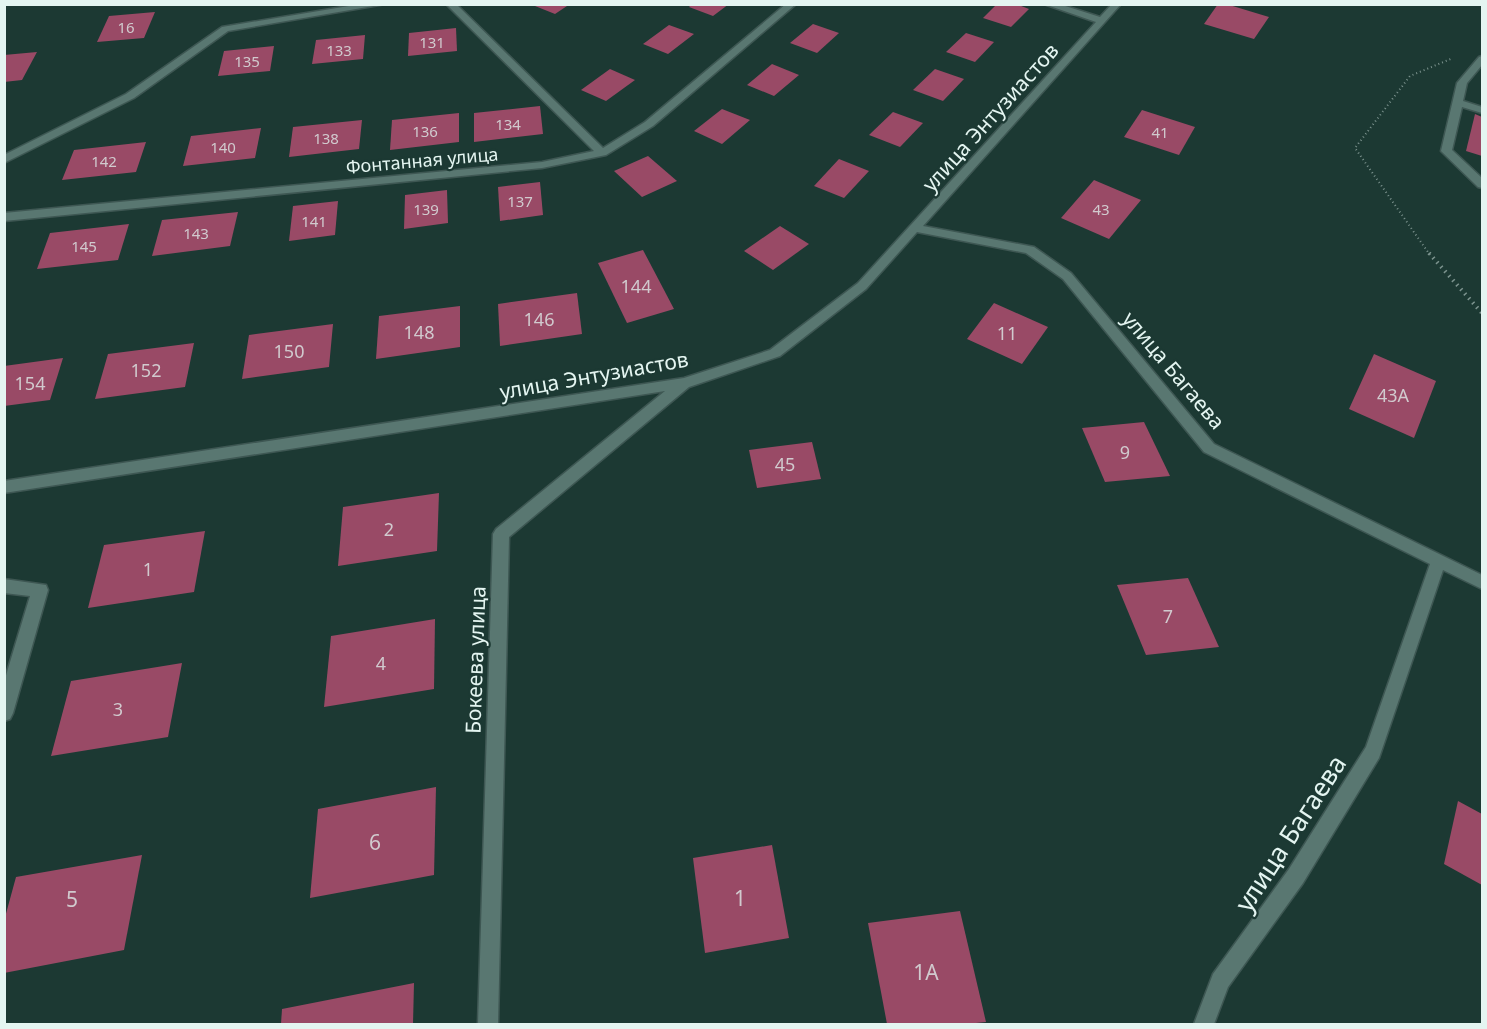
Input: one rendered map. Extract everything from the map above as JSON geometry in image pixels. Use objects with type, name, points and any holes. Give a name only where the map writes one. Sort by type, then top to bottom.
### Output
[{"type":"street","points":[[4,160],[130,96],[225,28],[381,4]]},
{"type":"street","points":[[450,4],[602,153]]},
{"type":"street","name":"Фонтанная улица","points":[[4,217],[542,165],[602,153],[649,124],[792,4]]},
{"type":"street","points":[[1048,4],[1102,21]]},
{"type":"street","name":"улица Энтузиастов","points":[[4,487],[684,382],[775,353],[862,286],[1117,4]]},
{"type":"street","points":[[1482,59],[1462,83],[1459,103],[1447,138],[1446,151],[1482,184]]},
{"type":"street","points":[[1459,103],[1482,110]]},
{"type":"street","name":"улица Багаева","points":[[916,228],[1030,250],[1067,276],[1209,448],[1482,582]]},
{"type":"street","name":"Бокеева улица","points":[[488,1024],[501,534],[684,382]]},
{"type":"street","name":"улица Багаева","points":[[1204,1024],[1220,981],[1296,876],[1373,752],[1439,559]]},
{"type":"street","points":[[4,586],[40,590],[4,713]]},
{"type":"path","points":[[1462,54],[1410,76],[1355,148],[1434,260],[1482,313]]},
{"type":"building","points":[[530,4],[570,4],[555,14]]},
{"type":"building","points":[[692,4],[729,4],[713,16],[689,7]]},
{"type":"building","points":[[997,4],[1016,4],[1029,9],[1011,27],[983,18]]},
{"type":"building","points":[[1218,4],[1226,4],[1269,17],[1254,39],[1204,24]]},
{"type":"building","points":[[155,12],[144,38],[97,42],[109,16]]},
{"type":"building","points":[[813,24],[839,33],[817,53],[790,43]]},
{"type":"building","points":[[669,25],[694,34],[668,54],[643,44]]},
{"type":"building","points":[[456,28],[457,51],[408,56],[409,33]]},
{"type":"building","points":[[966,33],[994,42],[975,62],[946,52]]},
{"type":"building","points":[[365,35],[363,59],[312,64],[316,40]]},
{"type":"building","points":[[274,46],[270,71],[218,76],[224,51]]},
{"type":"building","points":[[37,52],[22,80],[4,82],[4,55]]},
{"type":"building","points":[[772,64],[799,75],[774,96],[747,85]]},
{"type":"building","points":[[610,69],[635,80],[606,101],[581,90]]},
{"type":"building","points":[[935,69],[964,79],[943,101],[913,90]]},
{"type":"building","points":[[540,106],[543,134],[474,142],[474,113]]},
{"type":"building","points":[[722,109],[750,120],[722,144],[694,131]]},
{"type":"building","points":[[1142,110],[1195,127],[1179,155],[1124,137]]},
{"type":"building","points":[[893,112],[923,123],[900,147],[869,135]]},
{"type":"building","points":[[459,113],[459,142],[390,150],[392,120]]},
{"type":"building","points":[[1475,114],[1482,117],[1482,156],[1466,151]]},
{"type":"building","points":[[362,120],[359,149],[289,157],[293,127]]},
{"type":"building","points":[[261,128],[255,158],[183,166],[191,136]]},
{"type":"building","points":[[146,142],[136,172],[62,180],[74,150]]},
{"type":"building","points":[[648,156],[677,181],[642,197],[614,171]]},
{"type":"building","points":[[839,159],[869,171],[844,198],[814,186]]},
{"type":"building","points":[[1094,180],[1141,200],[1109,239],[1061,218]]},
{"type":"building","points":[[540,182],[543,215],[500,221],[498,187]]},
{"type":"building","points":[[447,190],[448,223],[404,229],[405,195]]},
{"type":"building","points":[[338,201],[335,235],[289,241],[293,206]]},
{"type":"building","points":[[238,212],[230,246],[152,256],[162,220]]},
{"type":"building","points":[[129,224],[118,260],[37,269],[50,233]]},
{"type":"building","points":[[780,226],[809,244],[773,270],[744,251]]},
{"type":"building","points":[[643,250],[674,309],[627,323],[598,263]]},
{"type":"building","points":[[577,293],[582,334],[500,346],[498,304]]},
{"type":"building","points":[[994,303],[1048,327],[1022,364],[967,339]]},
{"type":"building","points":[[460,306],[460,347],[376,359],[379,316]]},
{"type":"building","points":[[333,324],[329,367],[242,379],[249,335]]},
{"type":"building","points":[[194,343],[185,387],[95,399],[108,354]]},
{"type":"building","points":[[1374,354],[1436,381],[1414,438],[1349,409]]},
{"type":"building","points":[[63,358],[50,400],[4,406],[4,366]]},
{"type":"building","points":[[1144,422],[1170,476],[1105,482],[1082,428]]},
{"type":"building","points":[[812,442],[821,479],[757,488],[749,450]]},
{"type":"building","points":[[439,493],[437,551],[338,566],[343,507]]},
{"type":"building","points":[[205,531],[194,592],[88,608],[104,545]]},
{"type":"building","points":[[1188,578],[1219,647],[1146,655],[1117,585]]},
{"type":"building","points":[[435,619],[434,689],[324,707],[331,636]]},
{"type":"building","points":[[182,663],[168,737],[51,756],[71,681]]},
{"type":"building","points":[[436,787],[434,875],[310,898],[318,809]]},
{"type":"building","points":[[1458,801],[1482,814],[1482,885],[1444,864]]},
{"type":"building","points":[[772,845],[789,938],[705,953],[693,858]]},
{"type":"building","points":[[142,855],[124,950],[4,973],[4,921],[16,877]]},
{"type":"building","points":[[960,911],[986,1022],[887,1024],[868,923]]},
{"type":"building","points":[[414,983],[413,1024],[281,1024],[282,1009]]}]
